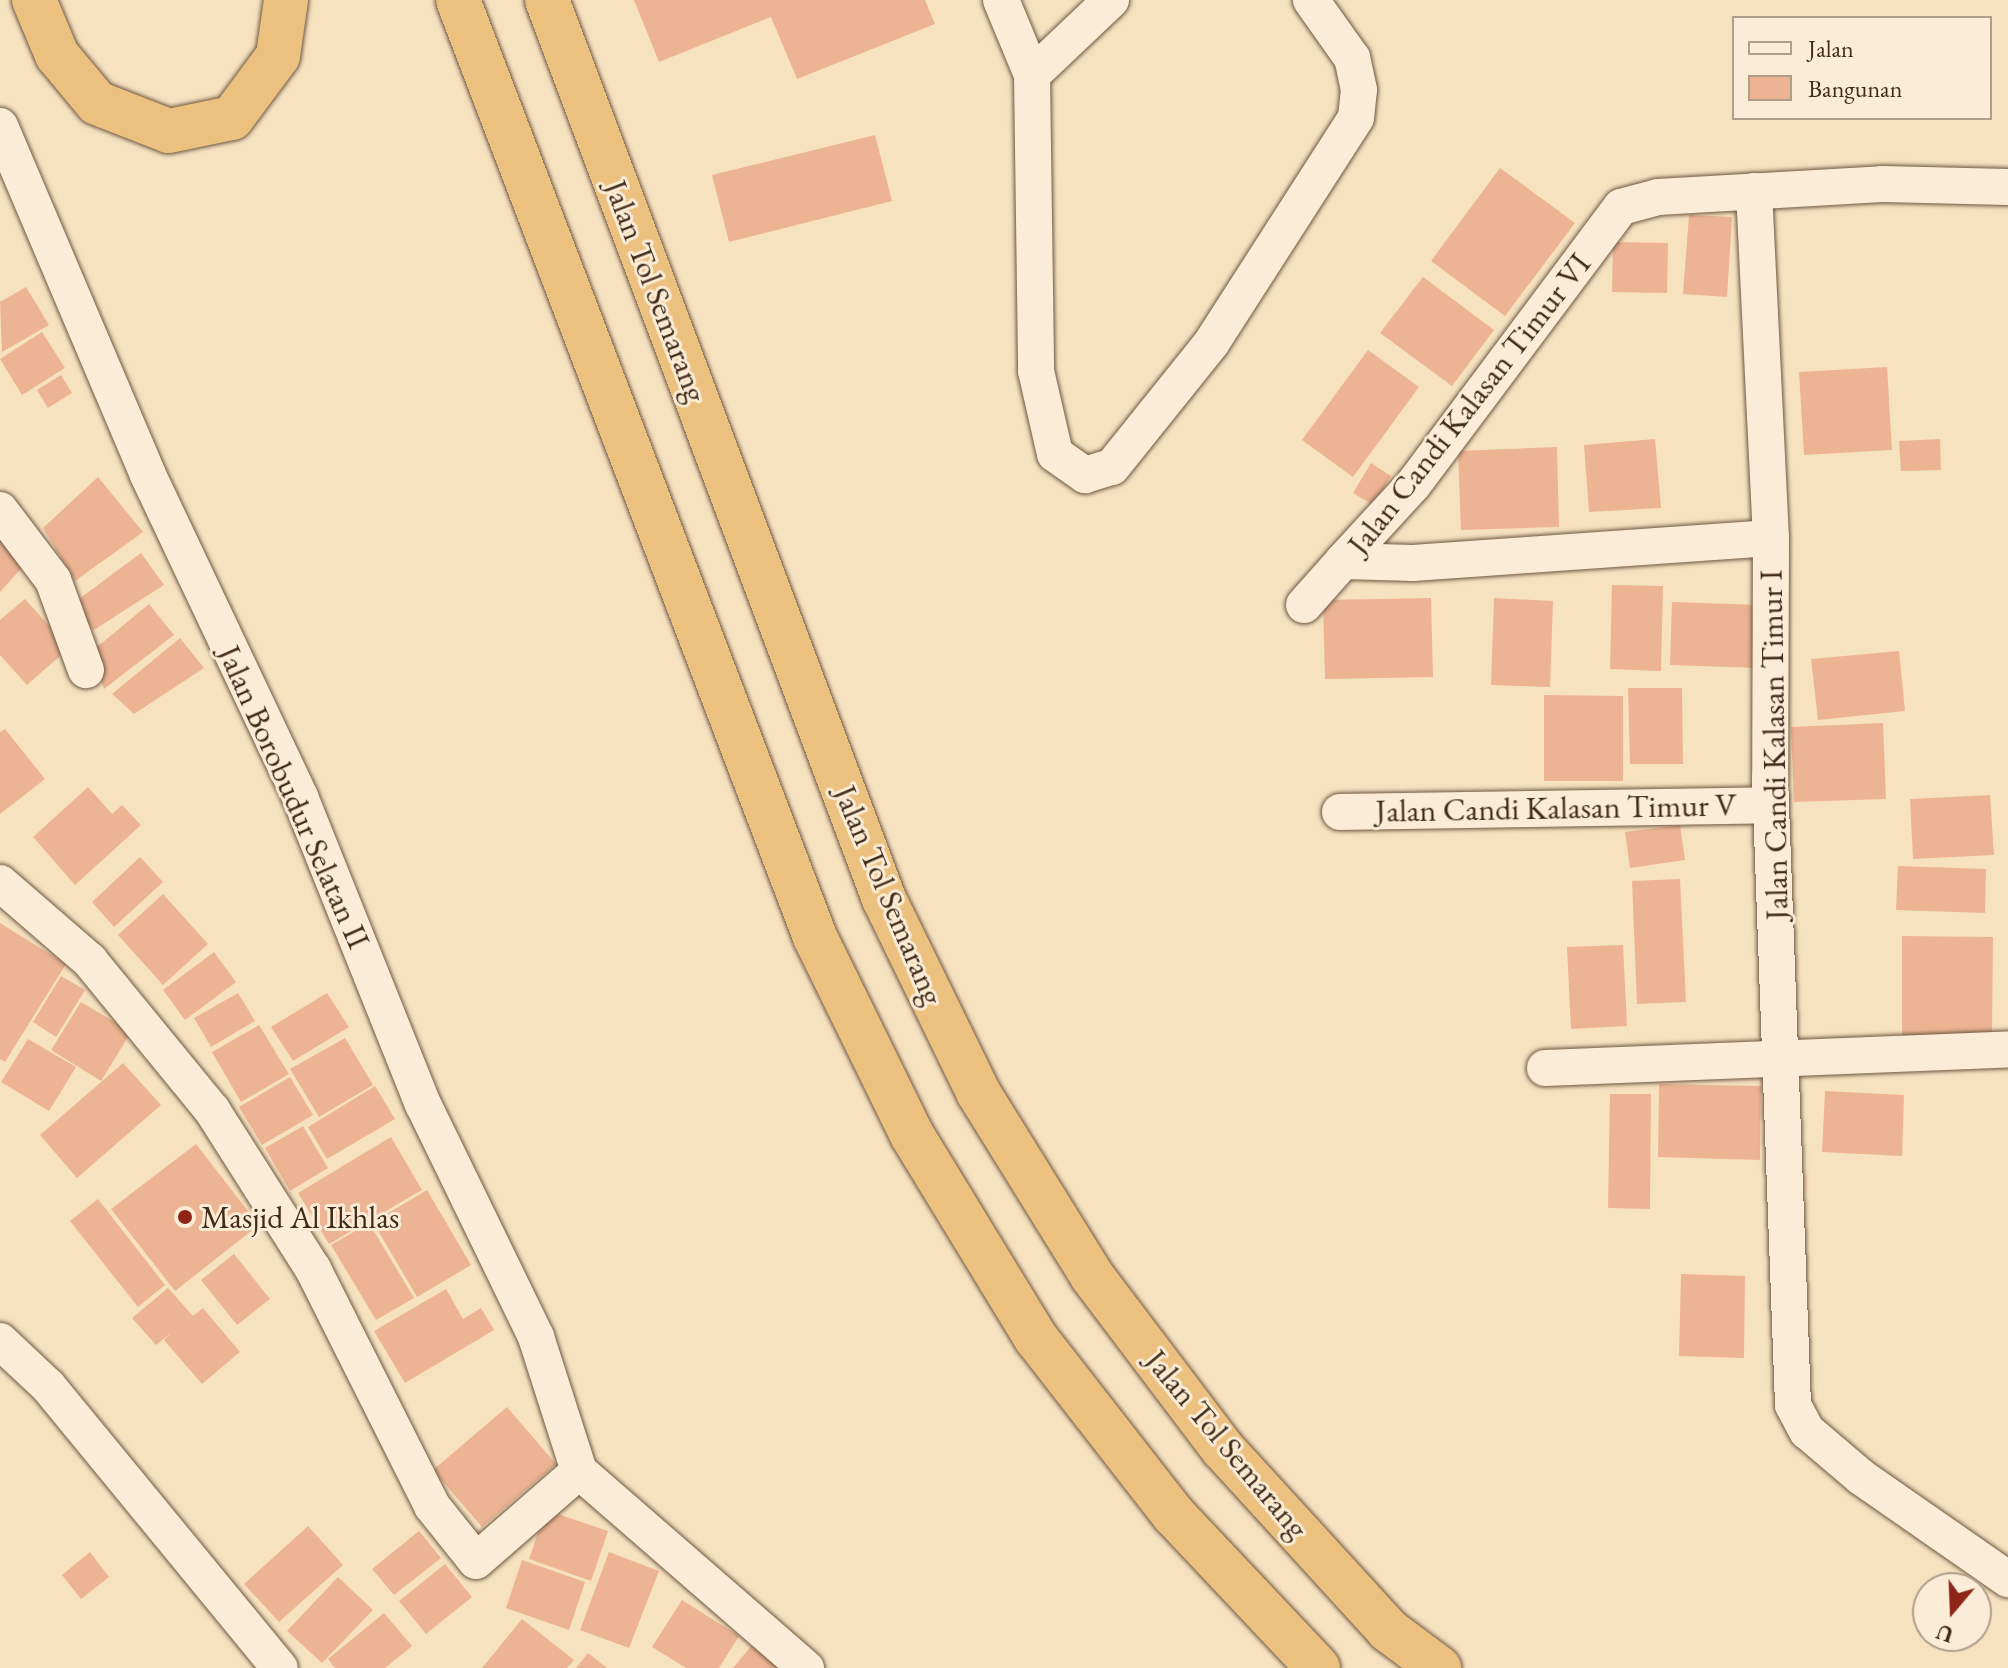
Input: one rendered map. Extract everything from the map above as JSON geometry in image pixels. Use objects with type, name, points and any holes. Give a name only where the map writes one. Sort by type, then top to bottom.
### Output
[{"type":"highway","points":[[34,0],[57,55],[97,103],[169,131],[232,118],[278,56],[286,0]]},
{"type":"highway","points":[[458,0],[815,937],[912,1135],[1036,1338],[1174,1515],[1318,1668]]},
{"type":"highway","name":"Jalan Tol Semarang","points":[[547,0],[884,899],[978,1092],[1092,1276],[1223,1449],[1388,1630],[1439,1668]]},
{"type":"street","points":[[1001,0],[1032,75],[1036,371],[1055,454],[1085,475],[1112,467],[1212,342],[1356,118],[1359,90],[1352,58],[1311,0]]},
{"type":"street","points":[[1032,75],[1111,0]]},
{"type":"street","name":"Jalan Borobudur Selatan II","points":[[0,126],[148,475],[300,797],[423,1104],[536,1337],[579,1471]]},
{"type":"street","name":"Jalan Candi Kalasan Timur VI","points":[[1343,561],[1413,485],[1621,207],[1658,197],[1882,184],[2008,187]]},
{"type":"street","name":"Jalan Candi Kalasan Timur I","points":[[1754,191],[1771,538],[1771,805],[1793,1298],[1793,1405],[1807,1431],[1861,1477],[2008,1579]]},
{"type":"street","points":[[0,510],[53,580],[86,670]]},
{"type":"street","name":"Jalan Candi Kalasan Timur VI","points":[[1343,561],[1413,563],[1771,538]]},
{"type":"street","points":[[1304,605],[1343,561]]},
{"type":"street","name":"Jalan Candi Kalasan Timur V","points":[[1340,812],[1771,805]]},
{"type":"street","points":[[0,883],[90,961],[212,1110],[313,1269],[432,1506],[476,1561],[579,1471],[806,1668]]},
{"type":"street","points":[[1545,1068],[2008,1049]]},
{"type":"street","points":[[0,1341],[48,1386],[280,1668]]},
{"type":"building","points":[[634,0],[925,0],[935,24],[797,79],[771,17],[659,62]]},
{"type":"building","points":[[875,135],[892,201],[729,242],[712,175]]},
{"type":"building","points":[[1500,168],[1575,223],[1505,316],[1431,261]]},
{"type":"building","points":[[1689,215],[1732,217],[1727,297],[1683,294]]},
{"type":"building","points":[[1613,242],[1668,243],[1667,293],[1612,292]]},
{"type":"building","points":[[1423,277],[1494,330],[1452,386],[1380,333]]},
{"type":"building","points":[[26,287],[49,325],[2,352],[0,302]]},
{"type":"building","points":[[42,332],[65,368],[22,395],[0,359]]},
{"type":"building","points":[[1368,350],[1419,387],[1353,477],[1302,440]]},
{"type":"building","points":[[1887,367],[1892,450],[1804,455],[1799,372]]},
{"type":"building","points":[[61,375],[72,393],[48,408],[37,390]]},
{"type":"building","points":[[1655,439],[1661,508],[1589,512],[1584,445]]},
{"type":"building","points":[[1940,439],[1941,470],[1901,471],[1899,441]]},
{"type":"building","points":[[1557,447],[1559,527],[1461,530],[1458,451]]},
{"type":"building","points":[[1371,463],[1391,476],[1373,505],[1353,493]]},
{"type":"building","points":[[98,477],[143,532],[75,581],[43,528]]},
{"type":"building","points":[[0,537],[28,561],[0,592]]},
{"type":"building","points":[[141,553],[164,585],[94,630],[72,604]]},
{"type":"building","points":[[1612,585],[1663,586],[1661,671],[1610,669]]},
{"type":"building","points":[[1431,598],[1433,677],[1325,679],[1323,600]]},
{"type":"building","points":[[1494,598],[1553,601],[1550,687],[1491,685]]},
{"type":"building","points":[[25,599],[69,648],[27,685],[0,655],[0,620]]},
{"type":"building","points":[[1672,602],[1760,605],[1758,668],[1670,665]]},
{"type":"building","points":[[149,604],[174,635],[104,689],[91,652]]},
{"type":"building","points":[[180,638],[204,668],[134,714],[112,694]]},
{"type":"building","points":[[1899,651],[1905,711],[1818,720],[1811,659]]},
{"type":"building","points":[[1628,688],[1682,688],[1683,764],[1630,764]]},
{"type":"building","points":[[1544,695],[1623,696],[1623,781],[1544,781]]},
{"type":"building","points":[[1883,723],[1886,799],[1794,802],[1791,727]]},
{"type":"building","points":[[5,729],[45,779],[0,814],[0,732]]},
{"type":"building","points":[[88,787],[112,814],[122,805],[141,825],[75,885],[33,837]]},
{"type":"building","points":[[1990,795],[1994,855],[1913,859],[1910,799]]},
{"type":"building","points":[[1680,825],[1685,860],[1630,868],[1625,832]]},
{"type":"building","points":[[140,857],[163,882],[114,927],[92,902]]},
{"type":"building","points":[[1898,866],[1986,869],[1985,913],[1896,910]]},
{"type":"building","points":[[1680,879],[1686,1002],[1637,1004],[1632,881]]},
{"type":"building","points":[[163,894],[208,944],[163,985],[118,935]]},
{"type":"building","points":[[0,923],[66,964],[5,1062],[0,1059]]},
{"type":"building","points":[[1902,936],[1993,937],[1992,1038],[1902,1038]]},
{"type":"building","points":[[1623,945],[1627,1026],[1571,1029],[1567,947]]},
{"type":"building","points":[[214,952],[236,982],[185,1020],[163,990]]},
{"type":"building","points":[[61,976],[85,990],[56,1037],[33,1022]]},
{"type":"building","points":[[238,993],[255,1021],[211,1047],[194,1018]]},
{"type":"building","points":[[327,993],[349,1027],[293,1061],[271,1027]]},
{"type":"building","points":[[81,1002],[131,1032],[101,1081],[51,1050]]},
{"type":"building","points":[[259,1025],[289,1074],[241,1102],[212,1052]]},
{"type":"building","points":[[345,1038],[373,1085],[319,1117],[290,1069]]},
{"type":"building","points":[[28,1039],[76,1067],[49,1111],[1,1082]]},
{"type":"building","points":[[123,1063],[161,1105],[77,1178],[40,1135]]},
{"type":"building","points":[[290,1077],[313,1115],[262,1145],[239,1107]]},
{"type":"building","points":[[1659,1084],[1761,1086],[1760,1160],[1658,1157]]},
{"type":"building","points":[[375,1086],[395,1119],[327,1159],[308,1127]]},
{"type":"building","points":[[1825,1091],[1904,1095],[1902,1156],[1822,1152]]},
{"type":"building","points":[[1610,1094],[1651,1094],[1650,1209],[1608,1208]]},
{"type":"building","points":[[303,1126],[328,1168],[290,1191],[265,1148]]},
{"type":"building","points":[[391,1137],[422,1190],[329,1244],[298,1193]]},
{"type":"building","name":"Masjid Al Ikhlas","points":[[196,1144],[259,1225],[175,1291],[111,1209]]},
{"type":"building","points":[[427,1190],[471,1265],[417,1297],[373,1222]]},
{"type":"building","points":[[98,1199],[165,1285],[138,1307],[70,1221]]},
{"type":"building","points":[[369,1223],[414,1298],[376,1320],[331,1245]]},
{"type":"building","points":[[234,1254],[270,1299],[237,1325],[201,1280]]},
{"type":"building","points":[[1681,1274],[1745,1276],[1744,1358],[1679,1356]]},
{"type":"building","points":[[168,1288],[193,1316],[203,1308],[240,1352],[202,1384],[164,1340],[171,1333],[156,1345],[132,1318]]},
{"type":"building","points":[[446,1289],[463,1319],[481,1308],[494,1330],[405,1383],[374,1331]]},
{"type":"building","points":[[507,1407],[556,1464],[482,1527],[433,1470]]},
{"type":"building","points":[[546,1510],[608,1531],[591,1581],[529,1559]]},
{"type":"building","points":[[308,1526],[343,1565],[279,1622],[244,1584]]},
{"type":"building","points":[[419,1531],[441,1558],[394,1595],[372,1569]]},
{"type":"building","points":[[90,1552],[109,1577],[81,1599],[62,1575]]},
{"type":"building","points":[[609,1552],[659,1571],[629,1648],[580,1630]]},
{"type":"building","points":[[522,1560],[585,1582],[569,1630],[506,1608]]},
{"type":"building","points":[[445,1564],[472,1597],[426,1634],[399,1601]]},
{"type":"building","points":[[338,1577],[373,1610],[322,1663],[287,1631]]},
{"type":"building","points":[[682,1600],[739,1636],[719,1668],[686,1668],[652,1647]]},
{"type":"building","points":[[384,1613],[412,1646],[385,1668],[335,1668],[328,1659]]},
{"type":"building","points":[[522,1619],[574,1660],[567,1668],[482,1668]]},
{"type":"building","points":[[752,1645],[780,1668],[733,1668]]},
{"type":"building","points":[[588,1653],[607,1668],[576,1668]]},
{"type":"place","name":"Masjid Al Ikhlas","points":[[185,1217]]}]
